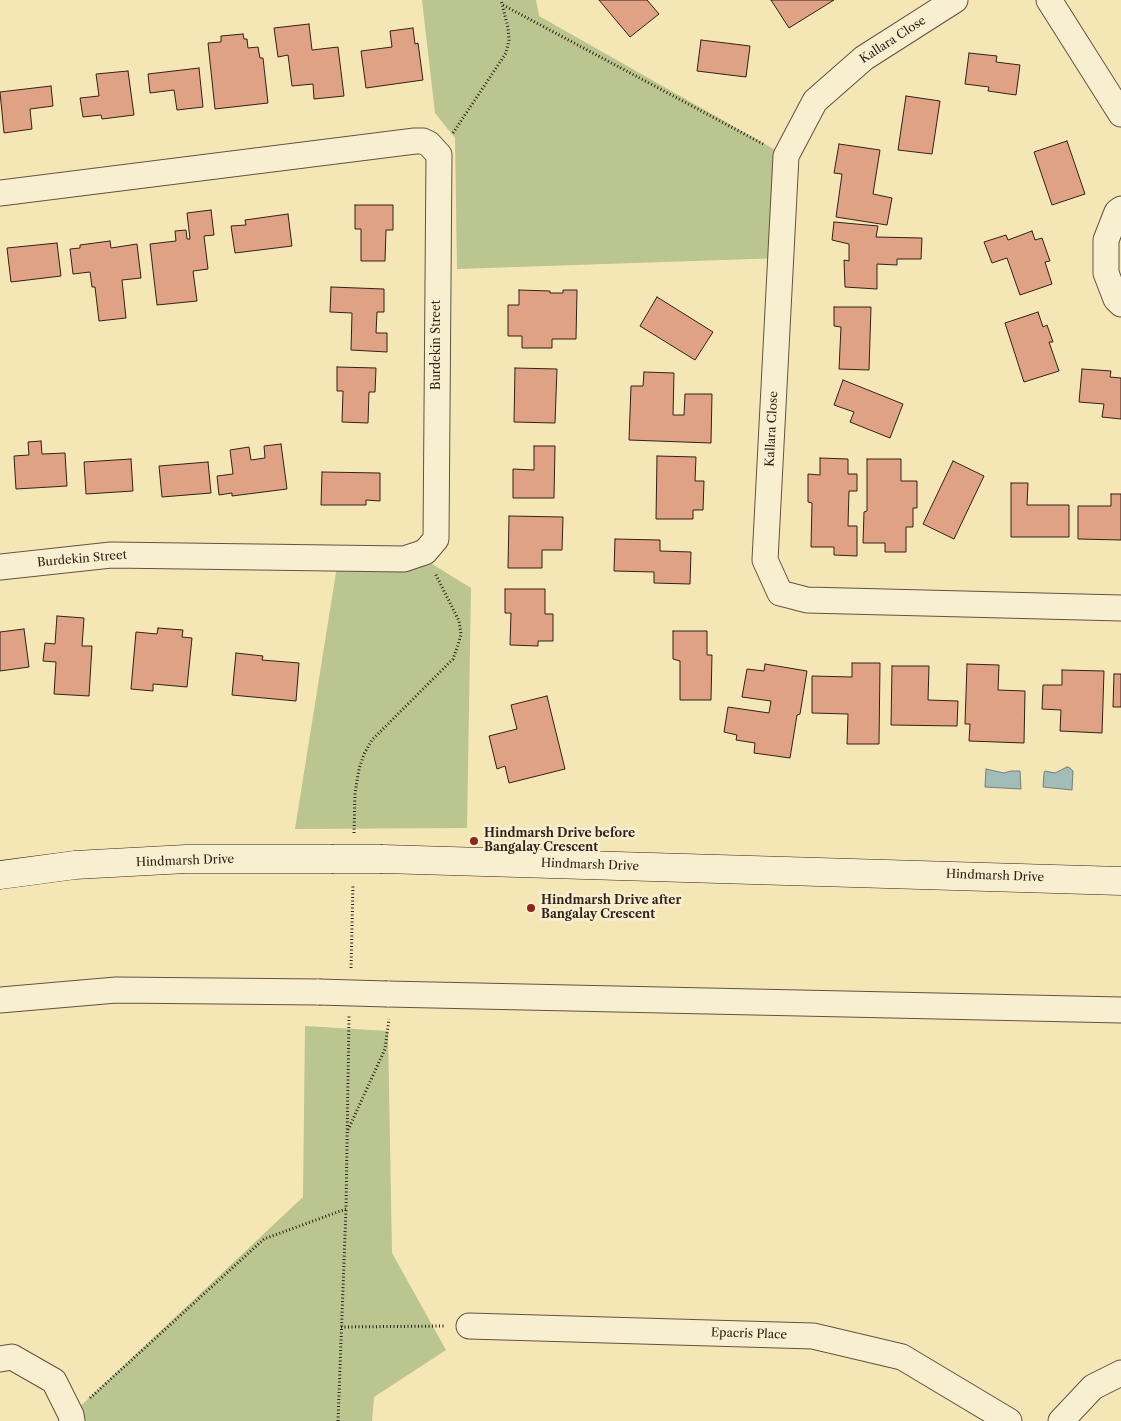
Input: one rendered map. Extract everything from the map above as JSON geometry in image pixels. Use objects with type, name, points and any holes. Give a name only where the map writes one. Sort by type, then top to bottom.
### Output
[{"type":"main road","name":"Hindmarsh Drive","points":[[0,875],[75,865],[186,859],[383,859],[1121,880]]},
{"type":"street","name":"Kallara Close","points":[[955,0],[864,58],[814,101],[786,156],[765,560],[780,593],[808,600],[1121,608]]},
{"type":"street","points":[[1049,0],[1121,114]]},
{"type":"street","points":[[0,193],[415,141],[423,141],[429,144],[439,155]]},
{"type":"street","name":"Burdekin Street","points":[[0,567],[111,555],[404,559],[425,552],[436,539],[439,155]]},
{"type":"street","points":[[1121,209],[1117,212],[1106,240],[1106,273],[1116,299],[1121,304]]},
{"type":"street","points":[[0,1000],[116,990],[319,992],[388,1003],[1121,1010]]},
{"type":"street","name":"Epacris Place","points":[[469,1326],[813,1336],[902,1357],[1009,1421]]},
{"type":"street","points":[[0,1359],[12,1357],[54,1381],[71,1415],[72,1421]]},
{"type":"street","points":[[1061,1421],[1093,1387],[1121,1373]]},
{"type":"path","points":[[439,155],[506,53],[509,40],[508,28],[501,0]]},
{"type":"path","points":[[503,5],[786,156]]},
{"type":"path","points":[[347,1132],[385,1049],[388,1003]]},
{"type":"path","points":[[338,1421],[346,1209]]},
{"type":"path","points":[[341,1327],[469,1326]]},
{"type":"green space","points":[[422,0],[536,0],[539,16],[786,156],[782,258],[457,269],[455,138],[435,113]]},
{"type":"green space","points":[[432,564],[471,588],[467,828],[295,829],[337,566]]},
{"type":"green space","points":[[305,1026],[388,1031],[392,1253],[446,1350],[374,1397],[372,1421],[72,1421],[71,1415],[303,1197]]},
{"type":"water","points":[[1067,767],[1073,771],[1072,790],[1043,787],[1045,771],[1055,773]]},
{"type":"water","points":[[986,769],[1004,773],[1020,771],[1021,789],[985,787]]},
{"type":"building","points":[[599,0],[647,0],[659,14],[630,37]]},
{"type":"building","points":[[771,0],[834,0],[789,28]]},
{"type":"building","points":[[309,24],[312,50],[338,47],[344,96],[314,99],[313,84],[292,86],[288,55],[278,57],[274,28]]},
{"type":"building","points":[[413,28],[415,44],[418,43],[423,80],[366,88],[361,51],[392,47],[390,31]]},
{"type":"building","points":[[243,34],[244,39],[247,39],[248,48],[258,47],[260,58],[263,58],[268,103],[215,109],[208,43],[221,42],[221,36]]},
{"type":"building","points":[[701,40],[750,46],[746,77],[697,71]]},
{"type":"building","points":[[969,53],[997,56],[996,62],[1020,65],[1016,95],[988,91],[989,87],[965,84]]},
{"type":"building","points":[[199,68],[203,107],[177,110],[174,90],[150,93],[148,74]]},
{"type":"building","points":[[128,71],[134,115],[102,119],[101,115],[83,117],[80,98],[99,96],[96,74]]},
{"type":"building","points":[[51,86],[53,106],[30,109],[32,129],[4,133],[0,92]]},
{"type":"building","points":[[906,96],[940,101],[932,154],[898,150]]},
{"type":"building","points":[[1067,141],[1085,194],[1052,205],[1034,152]]},
{"type":"building","points":[[839,144],[880,150],[873,194],[892,198],[887,225],[836,217],[842,174],[834,173]]},
{"type":"building","points":[[355,205],[393,205],[393,230],[386,230],[385,261],[361,261],[361,229],[355,229]]},
{"type":"building","points":[[211,210],[214,235],[204,236],[208,269],[193,271],[197,301],[157,305],[150,244],[176,241],[175,231],[186,230],[187,239],[190,239],[187,213]]},
{"type":"building","points":[[288,214],[292,246],[235,253],[231,226],[246,225],[245,220]]},
{"type":"building","points":[[834,222],[878,226],[876,237],[922,238],[921,259],[897,259],[897,265],[877,264],[877,289],[845,287],[844,260],[849,261],[849,244],[832,240]]},
{"type":"building","points":[[1032,231],[1035,240],[1042,238],[1050,261],[1045,262],[1052,284],[1020,295],[1007,258],[992,263],[984,242],[1006,235],[1008,240]]},
{"type":"building","points":[[110,241],[111,248],[137,244],[141,278],[122,280],[126,318],[99,321],[95,287],[92,287],[90,272],[73,274],[70,249],[80,248],[80,245]]},
{"type":"building","points":[[57,243],[61,276],[11,282],[7,248]]},
{"type":"building","points":[[331,287],[384,289],[384,312],[377,312],[376,333],[387,333],[387,352],[351,350],[352,313],[330,312]]},
{"type":"building","points":[[519,290],[563,293],[563,290],[577,290],[576,339],[552,339],[552,348],[522,348],[522,336],[508,336],[508,305],[519,305]]},
{"type":"building","points":[[657,297],[713,332],[695,360],[640,326]]},
{"type":"building","points":[[834,307],[871,307],[869,370],[839,369],[841,327],[834,326]]},
{"type":"building","points":[[1038,312],[1043,327],[1047,325],[1053,342],[1049,342],[1059,371],[1024,382],[1005,323]]},
{"type":"building","points":[[337,367],[376,368],[375,392],[369,392],[368,423],[342,422],[343,391],[337,391]]},
{"type":"building","points":[[515,368],[557,369],[555,423],[514,422]]},
{"type":"building","points":[[1082,369],[1111,371],[1110,377],[1121,378],[1121,419],[1102,417],[1104,404],[1079,402]]},
{"type":"building","points":[[644,372],[674,373],[673,415],[684,415],[685,394],[712,394],[711,443],[629,440],[631,386],[643,386]]},
{"type":"building","points":[[843,380],[903,404],[890,438],[850,422],[854,412],[834,405]]},
{"type":"building","points":[[41,441],[42,454],[65,453],[67,486],[16,489],[14,456],[29,455],[28,442]]},
{"type":"building","points":[[281,444],[287,489],[232,496],[232,493],[219,495],[217,476],[233,474],[230,450],[249,447],[251,460],[265,458],[264,446]]},
{"type":"building","points":[[534,446],[555,446],[554,498],[513,498],[513,469],[534,470]]},
{"type":"building","points":[[657,456],[696,457],[695,481],[704,481],[703,510],[693,510],[693,519],[656,519]]},
{"type":"building","points":[[820,458],[848,459],[848,474],[857,474],[857,491],[849,491],[848,526],[857,526],[857,556],[834,555],[834,547],[811,547],[812,503],[808,502],[808,474],[820,475]]},
{"type":"building","points":[[131,459],[133,491],[86,494],[84,462]]},
{"type":"building","points":[[867,459],[901,459],[901,481],[917,481],[917,508],[913,508],[913,527],[906,527],[906,552],[885,552],[885,543],[863,543],[864,512],[867,511]]},
{"type":"building","points":[[953,461],[984,476],[954,539],[923,524]]},
{"type":"building","points":[[208,462],[211,493],[162,497],[159,466]]},
{"type":"building","points":[[322,472],[380,473],[380,501],[366,500],[366,505],[321,505]]},
{"type":"building","points":[[1011,483],[1028,483],[1027,505],[1069,505],[1069,537],[1011,537]]},
{"type":"building","points":[[1111,494],[1121,494],[1121,540],[1078,539],[1078,506],[1111,506]]},
{"type":"building","points":[[509,516],[563,517],[562,550],[542,550],[542,568],[508,568]]},
{"type":"building","points":[[615,539],[660,540],[660,551],[691,552],[690,584],[654,583],[654,572],[614,571]]},
{"type":"building","points":[[505,589],[545,589],[545,614],[553,614],[553,641],[538,641],[538,646],[510,645],[511,613],[505,613]]},
{"type":"building","points":[[57,616],[84,618],[82,646],[92,646],[89,696],[54,694],[56,662],[43,661],[45,643],[55,644]]},
{"type":"building","points":[[158,628],[183,630],[182,637],[192,638],[187,687],[153,684],[153,691],[131,689],[136,632],[157,634]]},
{"type":"building","points":[[24,629],[29,667],[0,671],[0,632]]},
{"type":"building","points":[[673,631],[707,631],[707,655],[712,655],[711,700],[680,700],[680,661],[673,659]]},
{"type":"building","points":[[236,653],[263,656],[262,660],[299,663],[296,701],[232,695]]},
{"type":"building","points":[[852,663],[880,663],[879,744],[847,744],[848,714],[812,713],[812,676],[852,677]]},
{"type":"building","points":[[765,664],[807,671],[790,758],[754,753],[755,743],[736,740],[737,735],[724,732],[728,707],[769,713],[771,701],[742,697],[747,669],[764,671]]},
{"type":"building","points":[[967,664],[999,665],[998,690],[1025,691],[1024,743],[969,741],[970,724],[965,724]]},
{"type":"building","points":[[892,666],[929,666],[928,700],[958,701],[957,726],[891,725]]},
{"type":"building","points":[[1062,670],[1104,671],[1102,733],[1060,731],[1061,710],[1042,709],[1043,685],[1062,685]]},
{"type":"building","points":[[1114,674],[1121,674],[1121,707],[1113,707]]},
{"type":"building","points":[[547,696],[565,769],[509,783],[505,766],[497,769],[489,736],[517,729],[511,705]]},
{"type":"place","name":"Hindmarsh Drive before Bangalay Crescent","points":[[474,841]]},
{"type":"place","name":"Hindmarsh Drive after Bangalay Crescent","points":[[531,908]]}]
